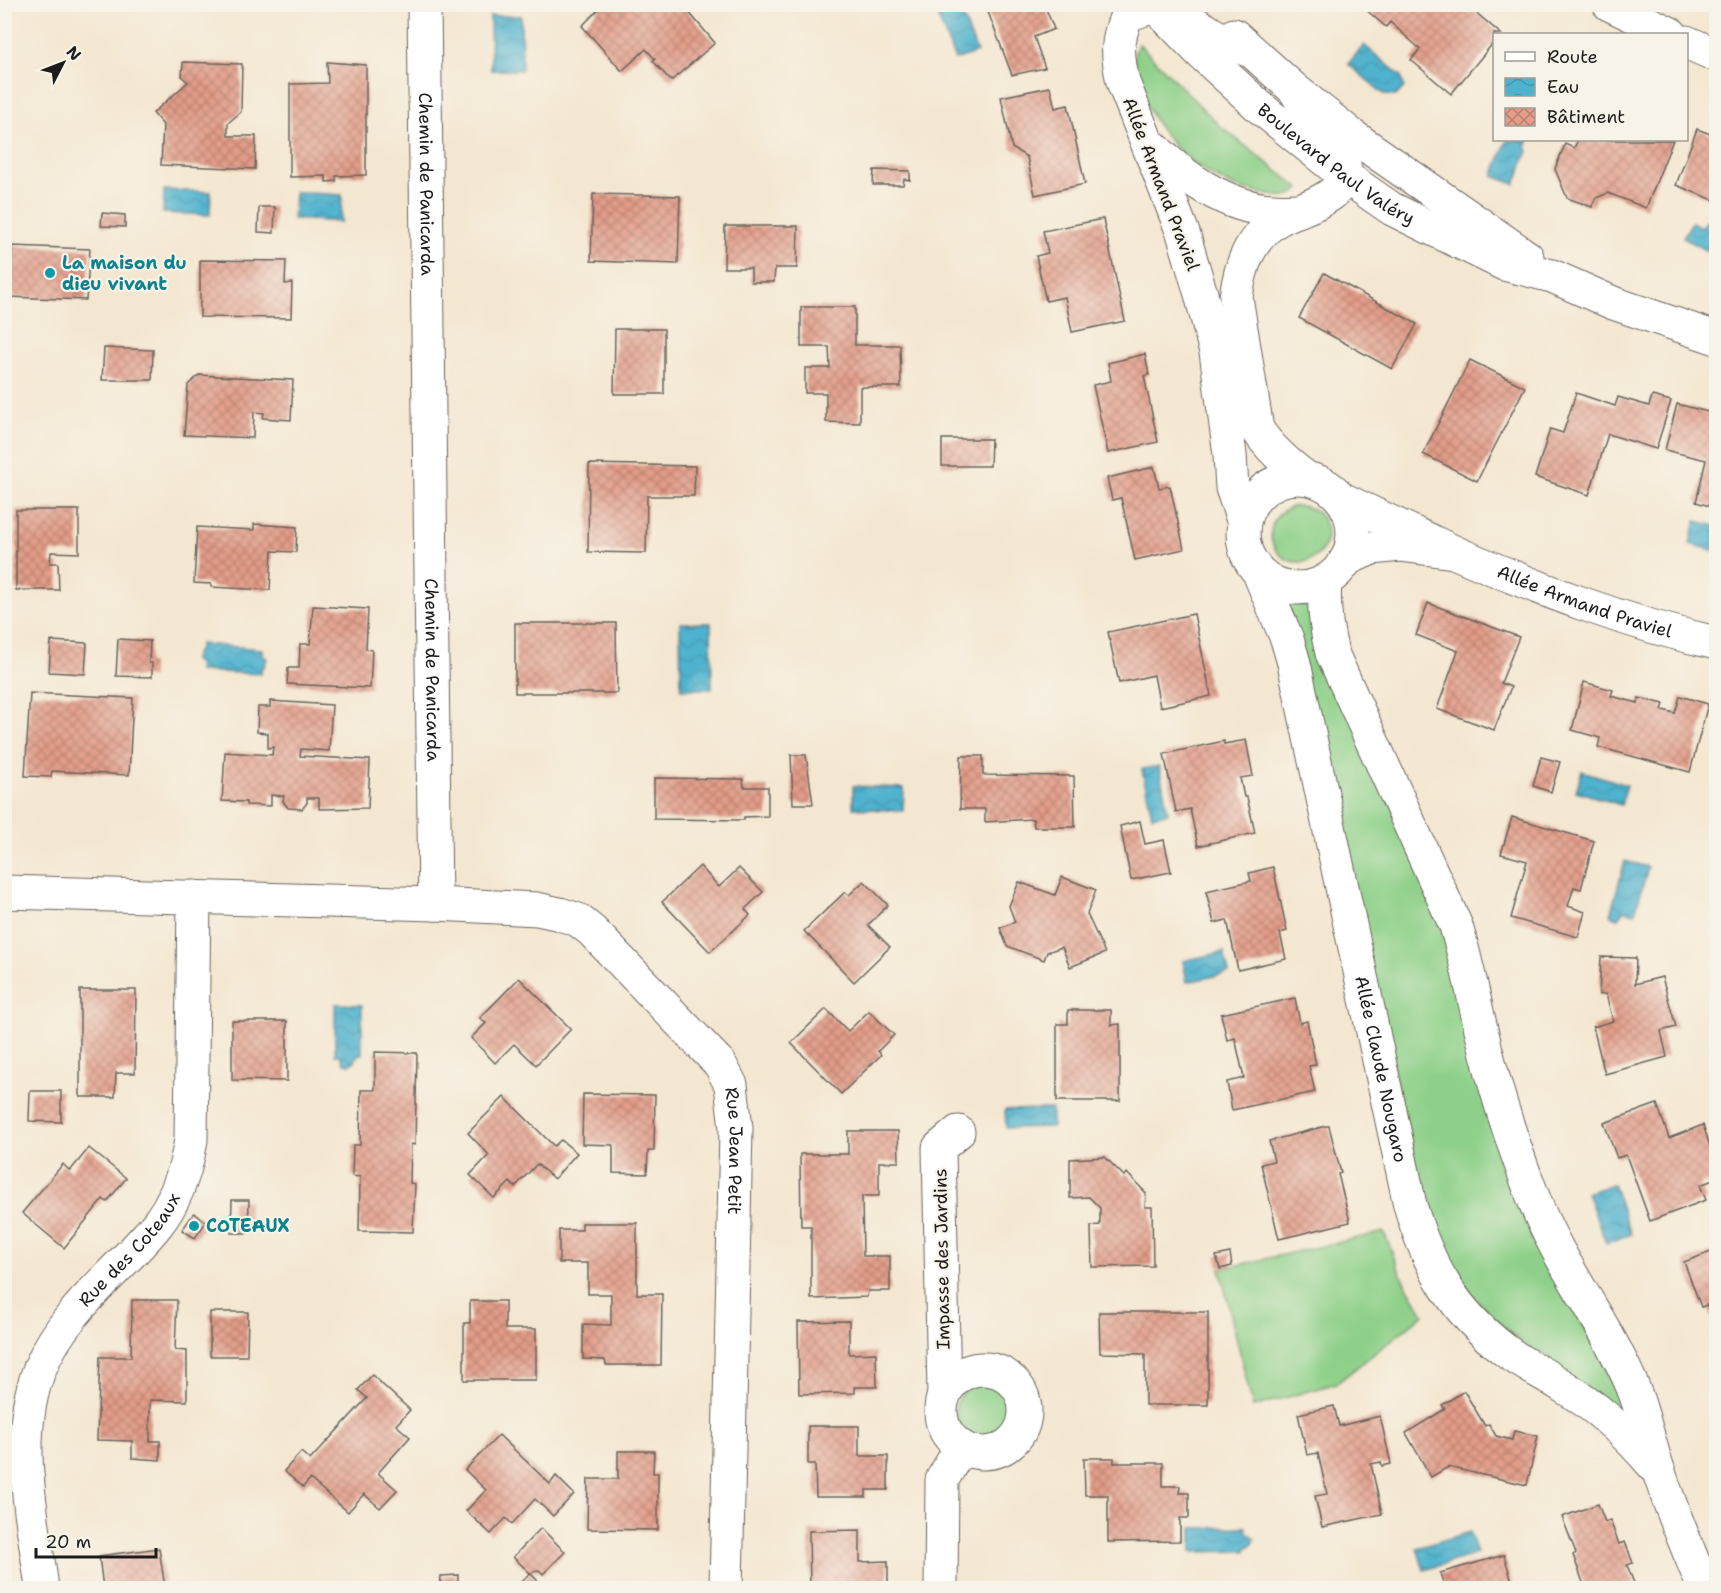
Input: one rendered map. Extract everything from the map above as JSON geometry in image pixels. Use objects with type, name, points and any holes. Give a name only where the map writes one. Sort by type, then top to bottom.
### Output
[{"type":"street","name":"Chemin de Panicarda","points":[[424,4],[435,904]]},
{"type":"street","name":"Boulevard Paul Valéry","points":[[1204,4],[1248,50],[1295,90],[1372,150],[1511,245],[1552,276]]},
{"type":"street","points":[[1609,4],[1669,33]]},
{"type":"street","points":[[1153,5],[1169,7],[1227,43],[1248,50]]},
{"type":"street","name":"Boulevard Paul Valéry","points":[[1153,5],[1262,109],[1346,177],[1392,209],[1504,264],[1552,276],[1613,303],[1716,338]]},
{"type":"street","name":"Allée Armand Praviel","points":[[1153,5],[1127,15],[1120,32],[1117,56],[1123,82],[1183,233],[1202,294],[1216,352],[1230,455],[1232,488],[1243,520]]},
{"type":"street","points":[[1688,43],[1716,55]]},
{"type":"street","points":[[1295,90],[1306,109],[1343,158],[1346,177],[1330,196],[1276,221],[1254,242],[1244,258],[1238,277],[1236,297],[1257,429],[1284,462],[1305,477]]},
{"type":"street","points":[[1147,140],[1183,174],[1214,192],[1243,204],[1270,210],[1300,210]]},
{"type":"street","points":[[1305,477],[1332,488],[1342,499],[1351,516],[1354,535],[1350,554],[1336,570],[1309,588],[1292,588],[1275,584],[1259,573],[1248,557],[1242,539],[1243,520],[1252,501],[1266,487],[1284,478],[1305,477]]},
{"type":"street","name":"Allée Armand Praviel","points":[[1342,499],[1526,584],[1685,636],[1716,643]]},
{"type":"street","name":"Allée Armand Praviel","points":[[1336,570],[1372,548],[1400,546],[1454,552]]},
{"type":"street","name":"Allée Claude Nougaro","points":[[1336,570],[1323,603],[1326,630],[1332,653],[1456,926],[1469,967],[1502,1110],[1534,1200],[1564,1263],[1630,1382],[1658,1471],[1704,1588]]},
{"type":"street","name":"Allée Claude Nougaro","points":[[1259,573],[1287,639],[1293,663],[1410,1205],[1420,1239],[1447,1290],[1464,1312],[1486,1334],[1508,1352],[1581,1398],[1613,1424],[1658,1471]]},
{"type":"street","points":[[4,892],[435,904]]},
{"type":"street","name":"Rue des Coteaux","points":[[42,1588],[26,1465],[25,1441],[33,1393],[41,1367],[53,1344],[97,1288],[156,1227],[179,1186],[187,1162],[191,1140],[194,897]]},
{"type":"street","name":"Rue Jean Petit","points":[[435,904],[537,909],[578,920],[592,931],[720,1064],[730,1085],[736,1128],[726,1588]]},
{"type":"street","name":"Impasse des Jardins","points":[[944,1395],[951,1383],[965,1373],[981,1369],[997,1372],[1011,1381],[1021,1394],[1025,1410],[1022,1426],[1014,1440],[1000,1450],[984,1453],[968,1451],[954,1442],[945,1429],[940,1413],[944,1395],[939,1148],[958,1132]]},
{"type":"street","points":[[941,1588],[942,1480],[962,1447]]},
{"type":"green space","points":[[1139,44],[1219,125],[1300,189],[1290,195],[1280,196],[1237,188],[1215,177],[1185,156],[1160,129],[1143,97],[1134,61]]},
{"type":"green space","points":[[1299,506],[1310,508],[1319,514],[1325,523],[1327,534],[1325,545],[1319,554],[1310,560],[1299,562],[1288,560],[1279,554],[1273,545],[1271,534],[1273,523],[1279,514],[1288,508]]},
{"type":"green space","points":[[1287,602],[1312,602],[1427,885],[1568,1294],[1631,1418],[1536,1354],[1493,1317],[1456,1273],[1428,1220]]},
{"type":"green space","points":[[1384,1232],[1403,1280],[1424,1314],[1337,1383],[1253,1407],[1220,1269]]},
{"type":"green space","points":[[977,1384],[989,1384],[999,1388],[1007,1396],[1011,1412],[1007,1428],[999,1436],[989,1440],[977,1440],[967,1436],[959,1428],[955,1418],[955,1406],[959,1396],[967,1388]]},
{"type":"water","points":[[959,7],[977,52],[955,60],[937,15]]},
{"type":"water","points":[[490,16],[521,16],[522,70],[491,70]]},
{"type":"water","points":[[1364,45],[1401,76],[1404,87],[1396,96],[1385,95],[1348,64]]},
{"type":"water","points":[[1507,141],[1529,141],[1526,147],[1528,151],[1515,184],[1493,176]]},
{"type":"water","points":[[164,190],[211,192],[210,215],[163,213]]},
{"type":"water","points":[[295,192],[342,195],[341,222],[293,219]]},
{"type":"water","points":[[1707,220],[1716,226],[1716,257],[1683,237],[1692,222],[1702,228]]},
{"type":"water","points":[[1696,521],[1716,526],[1716,551],[1690,544]]},
{"type":"water","points":[[680,623],[711,623],[712,689],[681,689]]},
{"type":"water","points":[[200,644],[262,649],[262,654],[267,659],[264,667],[261,668],[261,674],[198,671],[199,665],[194,660]]},
{"type":"water","points":[[1159,766],[1168,813],[1152,816],[1142,769]]},
{"type":"water","points":[[1582,771],[1627,785],[1621,805],[1576,791]]},
{"type":"water","points":[[853,786],[904,788],[903,811],[853,808]]},
{"type":"water","points":[[1625,861],[1648,867],[1635,913],[1624,910],[1618,918],[1610,915]]},
{"type":"water","points":[[1224,952],[1229,973],[1187,982],[1183,961]]},
{"type":"water","points":[[335,1004],[362,1005],[362,1054],[357,1055],[355,1061],[350,1064],[344,1063],[340,1055],[335,1055]]},
{"type":"water","points":[[1052,1109],[1052,1127],[1006,1128],[1005,1110]]},
{"type":"water","points":[[1613,1184],[1631,1234],[1606,1243],[1587,1193]]},
{"type":"water","points":[[1246,1527],[1246,1531],[1255,1538],[1246,1551],[1192,1552],[1192,1528]]},
{"type":"water","points":[[1470,1532],[1477,1554],[1424,1570],[1417,1548]]},
{"type":"building","points":[[604,4],[682,4],[715,43],[671,81],[653,61],[655,59],[646,49],[622,71],[582,26]]},
{"type":"building","points":[[985,4],[1044,4],[1054,29],[1034,37],[1045,68],[1012,75]]},
{"type":"building","points":[[1367,4],[1466,4],[1500,33],[1493,33],[1493,43],[1451,94],[1411,60],[1420,49],[1390,22],[1386,27],[1364,8]]},
{"type":"building","points":[[183,62],[242,64],[241,112],[228,123],[228,136],[256,136],[255,169],[161,165],[163,125],[153,113],[188,82],[182,77]]},
{"type":"building","points":[[327,62],[366,65],[366,175],[336,176],[336,181],[326,182],[326,176],[290,177],[290,84],[328,83]]},
{"type":"building","points":[[1050,87],[1055,108],[1068,105],[1085,184],[1035,195],[1027,157],[1012,148],[1001,97]]},
{"type":"building","points":[[1697,129],[1716,136],[1716,201],[1676,185]]},
{"type":"building","points":[[1578,141],[1673,141],[1646,208],[1608,193],[1596,198],[1592,207],[1567,198],[1555,169],[1565,144],[1574,148]]},
{"type":"building","points":[[874,170],[910,171],[910,180],[904,179],[903,185],[873,185]]},
{"type":"building","points":[[593,194],[680,196],[678,264],[591,261]]},
{"type":"building","points":[[259,207],[275,207],[274,233],[258,232]]},
{"type":"building","points":[[102,213],[125,215],[125,227],[101,226]]},
{"type":"building","points":[[1103,219],[1125,321],[1072,332],[1065,297],[1046,301],[1036,256],[1048,253],[1043,231]]},
{"type":"building","points":[[725,226],[798,226],[797,268],[775,268],[774,282],[751,282],[751,268],[724,268]]},
{"type":"building","name":"La maison du dieu vivant","points":[[12,246],[90,249],[86,300],[9,297]]},
{"type":"building","points":[[200,260],[286,261],[285,284],[292,283],[291,318],[200,317]]},
{"type":"building","points":[[1324,273],[1417,324],[1392,369],[1299,318]]},
{"type":"building","points":[[801,307],[855,307],[855,345],[900,345],[901,387],[860,387],[860,423],[826,422],[826,393],[805,393],[805,368],[830,368],[829,347],[801,347]]},
{"type":"building","points":[[615,329],[664,329],[664,394],[614,394]]},
{"type":"building","points":[[104,348],[153,350],[152,380],[102,380]]},
{"type":"building","points":[[1145,354],[1149,375],[1144,376],[1158,442],[1108,453],[1093,385],[1111,381],[1108,363]]},
{"type":"building","points":[[1470,360],[1525,387],[1477,481],[1423,454]]},
{"type":"building","points":[[199,375],[293,380],[291,420],[263,418],[264,413],[254,412],[253,438],[184,435],[188,385]]},
{"type":"building","points":[[1576,393],[1615,406],[1618,397],[1649,406],[1652,396],[1671,401],[1656,449],[1608,434],[1589,495],[1535,477],[1550,429],[1563,433]]},
{"type":"building","points":[[1677,404],[1716,414],[1716,508],[1696,502],[1706,460],[1665,450]]},
{"type":"building","points":[[942,439],[991,439],[990,466],[942,466]]},
{"type":"building","points":[[589,464],[695,466],[694,496],[647,496],[646,553],[588,552]]},
{"type":"building","points":[[1154,467],[1159,488],[1170,486],[1184,549],[1135,560],[1121,498],[1112,500],[1107,478]]},
{"type":"building","points":[[16,510],[79,510],[79,553],[51,552],[50,563],[58,563],[59,590],[16,590]]},
{"type":"building","points":[[254,524],[297,527],[296,552],[272,551],[270,590],[211,587],[211,584],[194,583],[197,527],[254,530]]},
{"type":"building","points":[[1428,603],[1519,637],[1501,683],[1511,687],[1494,730],[1437,709],[1458,651],[1416,635]]},
{"type":"building","points":[[313,606],[368,609],[366,649],[372,650],[370,688],[287,684],[288,668],[299,668],[300,644],[310,644]]},
{"type":"building","points":[[1194,614],[1211,696],[1160,707],[1154,675],[1119,683],[1108,632]]},
{"type":"building","points":[[515,623],[616,623],[617,693],[515,693]]},
{"type":"building","points":[[118,639],[150,641],[149,663],[152,663],[152,677],[116,676]]},
{"type":"building","points":[[51,641],[87,643],[85,674],[49,672]]},
{"type":"building","points":[[1584,682],[1613,690],[1611,696],[1638,703],[1639,698],[1664,704],[1662,710],[1675,713],[1680,696],[1708,704],[1690,772],[1598,747],[1600,738],[1572,730]]},
{"type":"building","points":[[30,693],[133,698],[129,775],[52,771],[51,777],[25,776]]},
{"type":"building","points":[[270,701],[332,705],[329,751],[301,749],[300,756],[370,760],[368,808],[319,809],[319,798],[307,798],[307,803],[302,809],[288,808],[283,801],[284,796],[271,795],[271,806],[222,801],[225,752],[272,755],[273,747],[268,748],[268,733],[257,732],[258,707],[270,707]]},
{"type":"building","points":[[1246,740],[1253,776],[1240,778],[1255,833],[1198,846],[1190,809],[1176,812],[1164,754],[1224,741],[1224,744]]},
{"type":"building","points":[[791,755],[806,755],[813,804],[793,804]]},
{"type":"building","points":[[961,756],[983,756],[983,775],[1074,776],[1075,827],[1034,827],[1033,819],[985,822],[985,809],[960,809]]},
{"type":"building","points":[[1541,757],[1560,762],[1551,792],[1533,786]]},
{"type":"building","points":[[654,778],[743,779],[744,787],[768,787],[768,816],[744,817],[744,820],[654,819]]},
{"type":"building","points":[[1512,817],[1594,841],[1581,889],[1574,887],[1568,906],[1585,912],[1578,937],[1511,918],[1527,861],[1501,854]]},
{"type":"building","points":[[1140,821],[1145,844],[1164,840],[1171,872],[1131,880],[1120,826]]},
{"type":"building","points":[[700,866],[719,887],[739,868],[763,892],[745,909],[750,915],[710,952],[662,902]]},
{"type":"building","points":[[1273,867],[1287,931],[1280,933],[1286,959],[1238,970],[1227,920],[1214,923],[1206,891],[1251,881],[1249,873]]},
{"type":"building","points":[[1062,877],[1096,890],[1087,914],[1105,953],[1070,967],[1062,947],[1047,952],[1044,960],[1007,946],[1000,928],[1015,922],[1009,906],[1019,882],[1055,895]]},
{"type":"building","points":[[864,881],[888,905],[868,925],[890,947],[854,982],[804,931],[845,892],[849,895]]},
{"type":"building","points":[[1601,957],[1636,958],[1635,984],[1662,977],[1676,1027],[1661,1031],[1667,1057],[1605,1074],[1593,1027],[1613,1021],[1606,994],[1599,995]]},
{"type":"building","points":[[519,978],[571,1029],[536,1065],[514,1044],[495,1063],[471,1038],[486,1023],[480,1018]]},
{"type":"building","points":[[80,990],[136,990],[135,1073],[116,1073],[115,1097],[80,1097]]},
{"type":"building","points":[[1295,998],[1300,1023],[1307,1021],[1316,1065],[1309,1066],[1315,1092],[1232,1110],[1227,1082],[1244,1078],[1235,1038],[1227,1040],[1221,1014]]},
{"type":"building","points":[[826,1009],[848,1031],[869,1011],[894,1035],[878,1051],[881,1055],[841,1094],[791,1043]]},
{"type":"building","points":[[1068,1010],[1111,1010],[1111,1025],[1120,1024],[1120,1101],[1057,1101],[1057,1024],[1068,1024]]},
{"type":"building","points":[[232,1021],[287,1021],[287,1081],[232,1080]]},
{"type":"building","points":[[375,1052],[417,1053],[415,1145],[411,1144],[410,1183],[415,1184],[413,1232],[359,1231],[360,1177],[352,1176],[353,1145],[360,1145],[361,1090],[375,1090]]},
{"type":"building","points":[[30,1091],[61,1091],[61,1122],[29,1121]]},
{"type":"building","points":[[583,1094],[655,1095],[654,1151],[648,1151],[647,1174],[613,1173],[613,1145],[582,1144]]},
{"type":"building","points":[[504,1097],[554,1146],[561,1140],[577,1153],[554,1179],[537,1164],[515,1187],[510,1182],[494,1198],[470,1175],[489,1155],[468,1133]]},
{"type":"building","points":[[1657,1104],[1669,1138],[1703,1125],[1716,1164],[1716,1179],[1700,1185],[1706,1200],[1650,1221],[1626,1155],[1617,1158],[1604,1123]]},
{"type":"building","points":[[1329,1126],[1341,1173],[1338,1174],[1350,1222],[1279,1239],[1261,1164],[1274,1161],[1269,1141]]},
{"type":"building","points":[[848,1131],[898,1131],[899,1162],[879,1162],[879,1196],[862,1196],[863,1256],[890,1256],[890,1291],[868,1291],[867,1297],[811,1299],[811,1226],[801,1226],[800,1154],[848,1154]]},
{"type":"building","points":[[89,1148],[126,1178],[107,1202],[103,1199],[64,1248],[22,1213],[63,1164],[70,1171]]},
{"type":"building","points":[[1105,1157],[1124,1176],[1127,1173],[1146,1193],[1145,1207],[1152,1207],[1153,1266],[1092,1267],[1091,1226],[1100,1225],[1100,1208],[1089,1197],[1070,1198],[1070,1159]]},
{"type":"building","points":[[232,1200],[249,1200],[248,1233],[231,1233]]},
{"type":"building","name":"COTEAUX","points":[[194,1213],[206,1222],[195,1238],[182,1230]]},
{"type":"building","points":[[582,1223],[637,1223],[637,1294],[662,1294],[661,1365],[606,1365],[605,1360],[583,1359],[583,1324],[611,1325],[611,1294],[588,1294],[588,1263],[559,1263],[559,1230],[582,1230]]},
{"type":"building","points":[[1716,1250],[1716,1329],[1707,1305],[1701,1307],[1684,1262]]},
{"type":"building","points":[[1230,1253],[1232,1266],[1220,1269],[1216,1256]]},
{"type":"building","points":[[132,1300],[177,1300],[175,1350],[187,1351],[187,1401],[150,1400],[150,1441],[160,1441],[160,1460],[132,1458],[132,1441],[97,1440],[100,1357],[131,1357]]},
{"type":"building","points":[[470,1301],[505,1301],[505,1329],[536,1329],[536,1380],[464,1380],[464,1323],[470,1323]]},
{"type":"building","points":[[210,1312],[248,1312],[247,1356],[210,1356]]},
{"type":"building","points":[[1099,1312],[1208,1312],[1208,1405],[1145,1405],[1145,1354],[1100,1353]]},
{"type":"building","points":[[849,1321],[849,1354],[876,1353],[877,1387],[854,1387],[855,1393],[799,1394],[798,1322]]},
{"type":"building","points":[[372,1375],[410,1410],[396,1425],[410,1437],[378,1473],[397,1490],[380,1508],[364,1494],[348,1512],[310,1479],[303,1487],[284,1471],[301,1452],[310,1460],[367,1398],[358,1390]]},
{"type":"building","points":[[1464,1391],[1485,1426],[1489,1424],[1496,1436],[1512,1440],[1514,1431],[1538,1436],[1527,1485],[1448,1467],[1431,1477],[1406,1433],[1445,1409],[1442,1405]]},
{"type":"building","points":[[1334,1406],[1339,1426],[1380,1416],[1391,1464],[1382,1466],[1381,1462],[1371,1464],[1382,1514],[1322,1527],[1315,1496],[1327,1494],[1318,1453],[1307,1455],[1298,1414]]},
{"type":"building","points":[[808,1426],[859,1426],[859,1456],[888,1456],[888,1490],[866,1490],[866,1497],[816,1497],[815,1464],[808,1464]]},
{"type":"building","points":[[499,1435],[550,1484],[556,1476],[574,1494],[553,1516],[535,1499],[512,1524],[506,1518],[491,1534],[466,1511],[486,1490],[465,1470]]},
{"type":"building","points":[[618,1451],[654,1451],[653,1473],[658,1473],[658,1530],[587,1529],[588,1479],[618,1479]]},
{"type":"building","points":[[1084,1458],[1114,1458],[1114,1463],[1163,1463],[1163,1486],[1180,1486],[1179,1493],[1189,1493],[1189,1518],[1180,1518],[1180,1541],[1108,1542],[1108,1495],[1085,1495]]},
{"type":"building","points":[[1598,1504],[1605,1522],[1610,1520],[1619,1544],[1625,1542],[1633,1563],[1627,1565],[1634,1583],[1620,1588],[1585,1588],[1573,1555],[1576,1553],[1562,1517]]},
{"type":"building","points":[[541,1528],[565,1552],[543,1574],[539,1570],[530,1573],[513,1557]]},
{"type":"building","points":[[860,1530],[860,1562],[888,1561],[888,1588],[810,1588],[809,1531]]},
{"type":"building","points":[[159,1548],[165,1588],[103,1588],[99,1556]]},
{"type":"building","points":[[1504,1555],[1514,1588],[1445,1588],[1440,1573]]},
{"type":"building","points":[[530,1573],[545,1588],[515,1588]]},
{"type":"building","points":[[458,1575],[458,1588],[440,1588],[441,1576]]},
{"type":"place","name":"La maison du dieu vivant","points":[[50,273]]},
{"type":"place","name":"COTEAUX","points":[[194,1226]]}]
